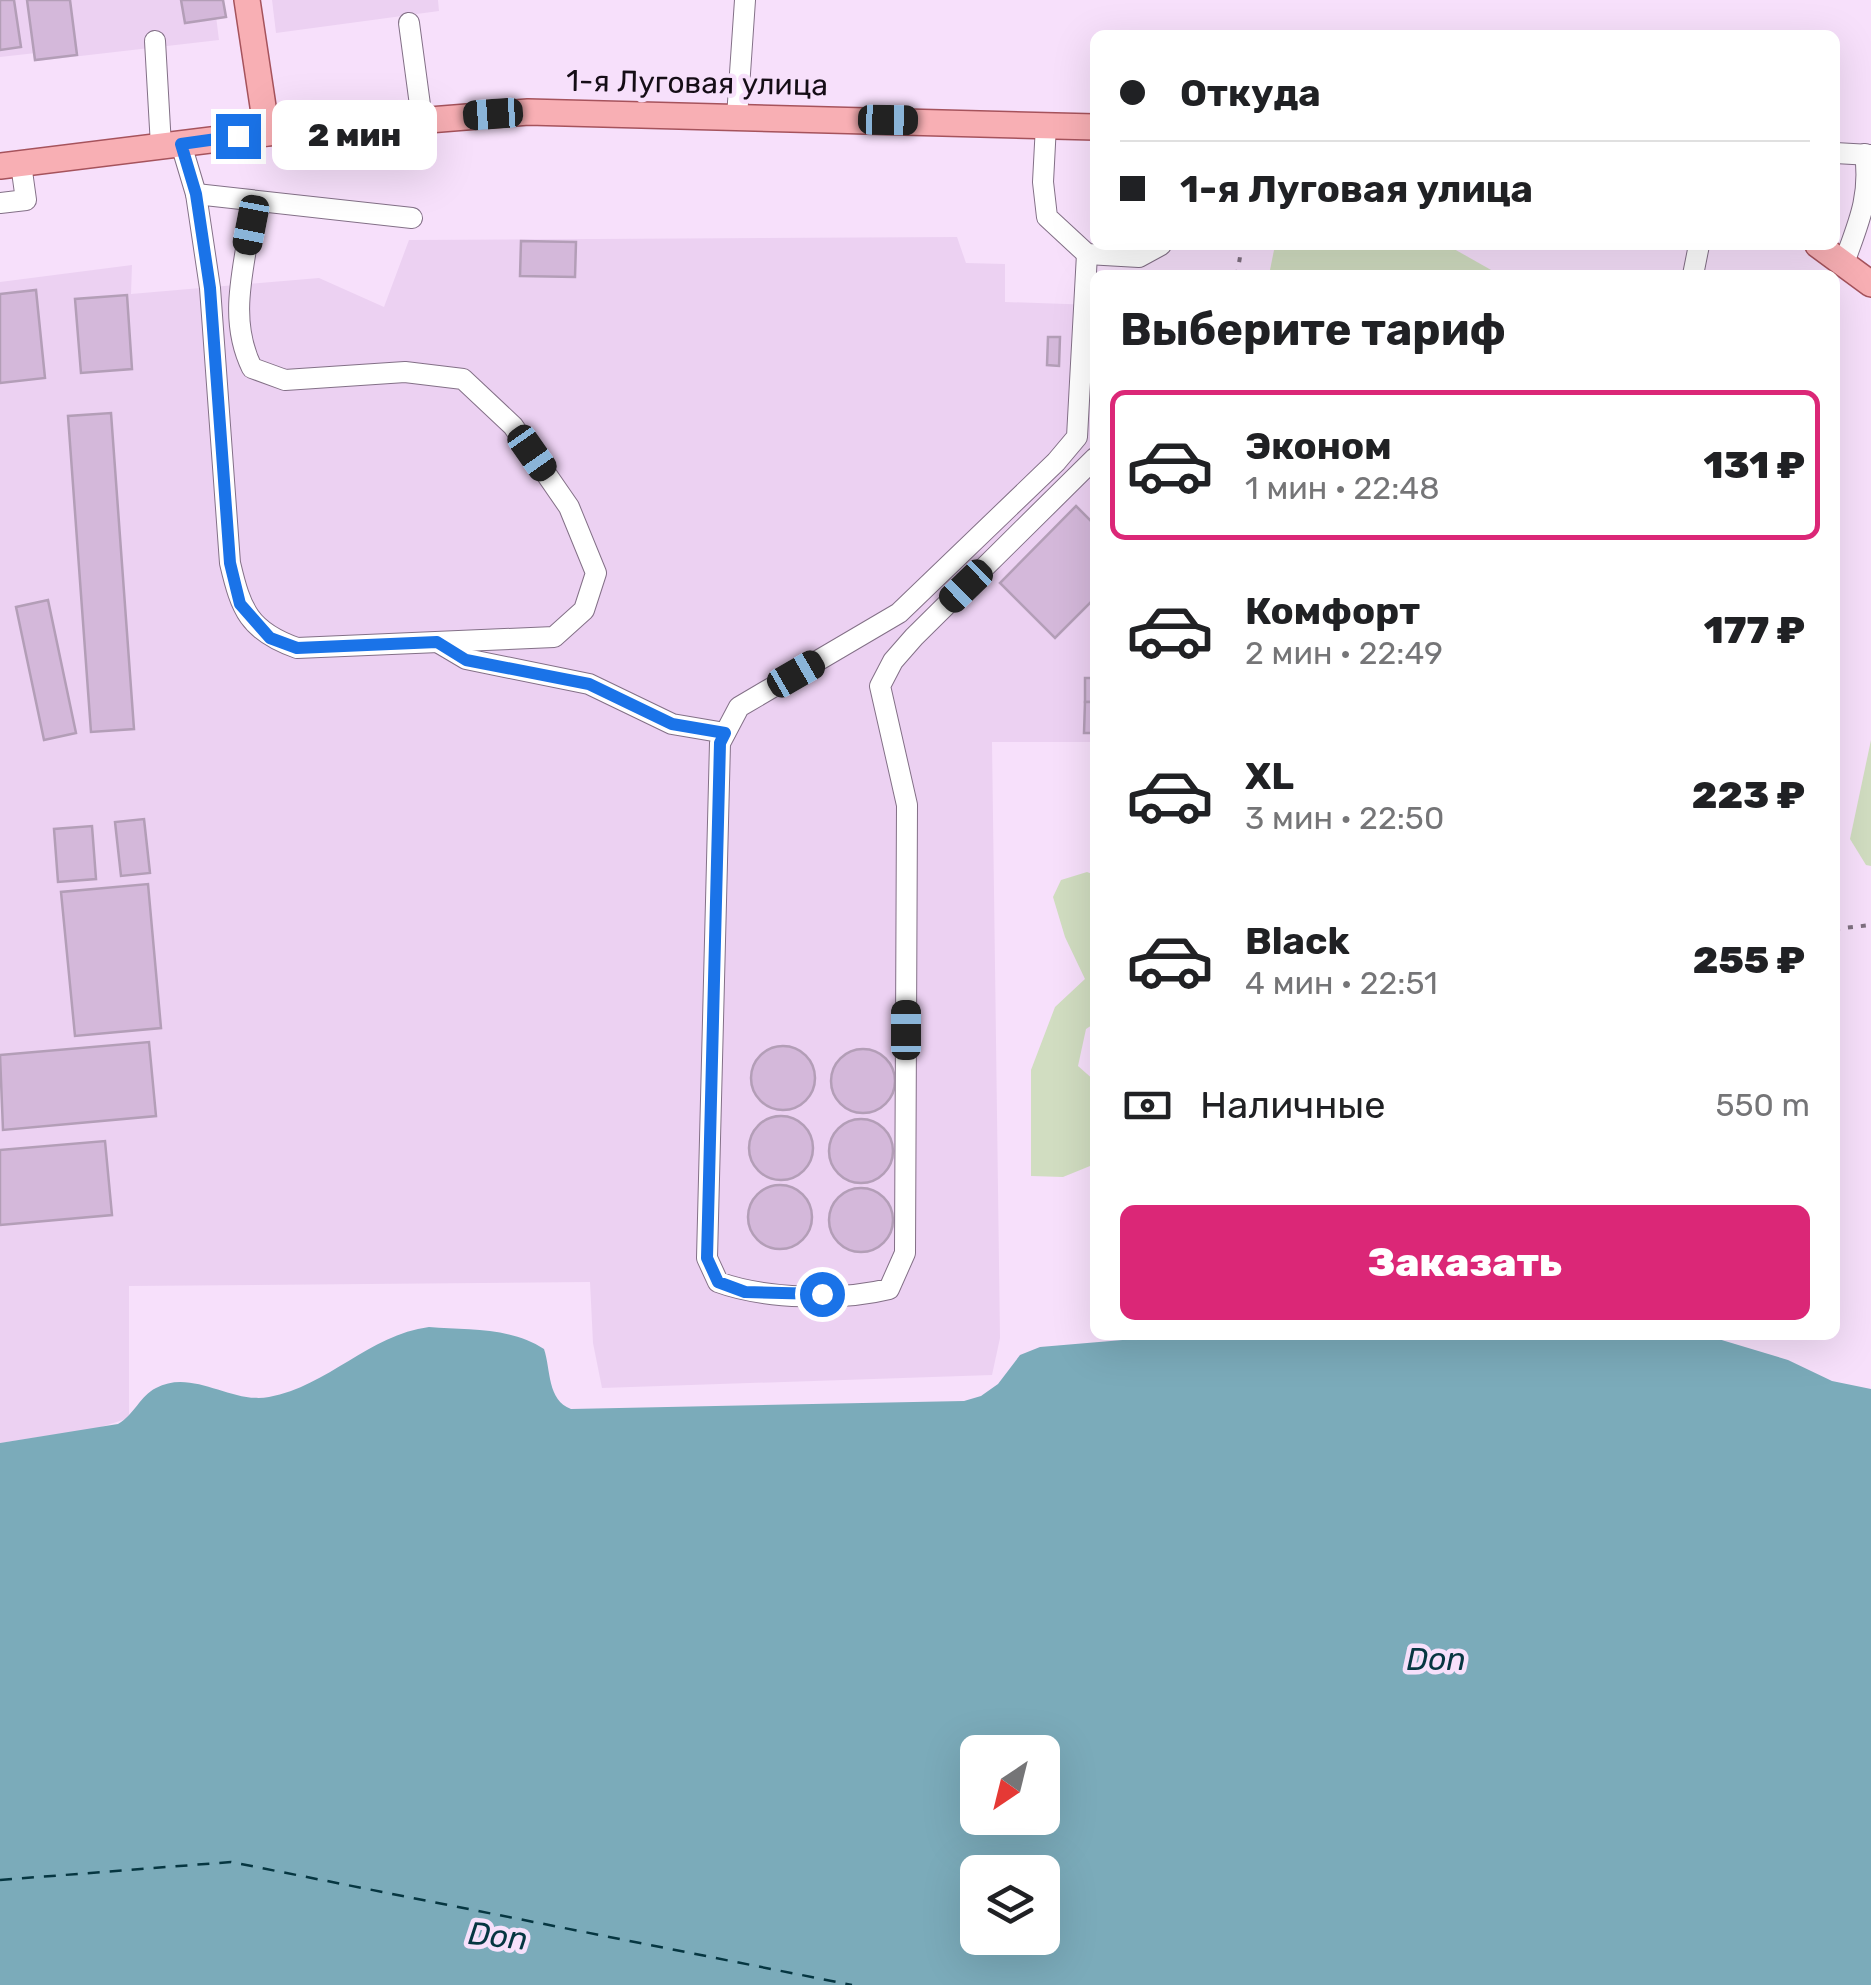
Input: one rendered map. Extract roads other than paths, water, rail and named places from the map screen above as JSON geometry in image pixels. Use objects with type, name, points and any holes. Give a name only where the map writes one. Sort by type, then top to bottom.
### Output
[{"type":"main road","points":[[247,0],[267,132]]},
{"type":"main road","name":"1-я Луговая улица","points":[[11,165],[267,132],[528,112],[1090,127]]},
{"type":"main road","points":[[1825,250],[1871,284]]},
{"type":"street","points":[[737,117],[745,0]]},
{"type":"street","points":[[409,24],[422,120]]},
{"type":"street","points":[[155,41],[171,145],[196,194],[210,288],[230,563],[240,604],[270,638],[297,648],[554,637],[584,610],[596,573],[570,507],[512,426],[463,379],[406,372],[285,380],[252,368],[240,343],[239,285],[253,201]]},
{"type":"street","points":[[1046,126],[1043,182],[1047,216],[1087,254],[1139,266]]},
{"type":"street","points":[[1840,154],[1868,154],[1870,178],[1844,263]]},
{"type":"street","points":[[0,203],[26,200],[11,165]]},
{"type":"street","points":[[196,194],[412,218]]},
{"type":"street","points":[[1087,254],[1077,437],[1056,462],[899,613],[739,706],[720,743],[707,1258],[718,1282],[745,1292],[861,1296],[888,1288],[905,1253],[906,806],[880,686],[893,661],[914,636],[1090,463]]},
{"type":"street","points":[[437,642],[466,660],[589,684],[672,724],[725,733]]},
{"type":"water","name":"Don","points":[[429,1327],[517,1337],[544,1349],[554,1392],[571,1409],[964,1401],[981,1396],[998,1384],[1020,1355],[1040,1347],[1122,1340],[1722,1340],[1788,1360],[1832,1381],[1871,1389],[1871,1985],[0,1985],[0,1443],[118,1424],[150,1391],[170,1383],[198,1384],[240,1396],[269,1397],[310,1383],[407,1332]]}]
